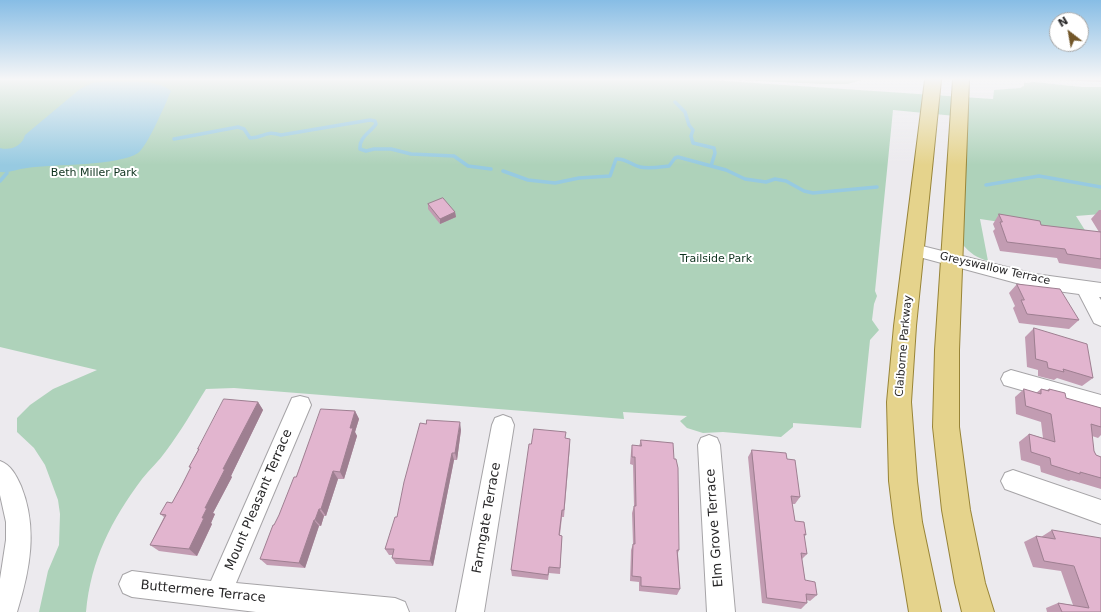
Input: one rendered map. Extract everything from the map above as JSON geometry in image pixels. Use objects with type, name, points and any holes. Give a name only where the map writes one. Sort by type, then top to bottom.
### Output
[{"type":"main road","name":"Claiborne Parkway","points":[[925,612],[908,522],[900,451],[899,402],[930,109]]},
{"type":"main road","points":[[960,109],[946,376],[946,427],[956,510],[970,583],[978,612]]},
{"type":"street","name":"Greyswallow Terrace","points":[[914,250],[1035,281],[1093,289]]},
{"type":"street","points":[[1093,289],[1101,318]]},
{"type":"street","points":[[1011,379],[1101,404]]},
{"type":"street","name":"Mount Pleasant Terrace","points":[[218,594],[300,405]]},
{"type":"street","name":"Farmgate Terrace","points":[[470,612],[503,425]]},
{"type":"street","name":"Elm Grove Terrace","points":[[709,445],[721,612]]},
{"type":"street","points":[[0,472],[6,479],[15,502],[19,530],[16,562],[8,598],[3,612]]},
{"type":"street","points":[[1013,481],[1101,512]]},
{"type":"street","name":"Buttermere Terrace","points":[[132,584],[395,612]]},
{"type":"green space","name":"Trailside Park","points":[[0,109],[1101,109],[1101,214],[1076,216],[1088,235],[980,219],[988,261],[977,257],[963,245],[966,117],[893,110],[875,291],[877,296],[874,304],[872,320],[879,330],[870,340],[861,428],[793,423],[793,427],[781,437],[723,432],[703,433],[687,428],[680,421],[687,416],[623,412],[624,419],[234,388],[206,389],[177,436],[142,479],[112,526],[104,541],[92,575],[86,612],[39,612],[48,571],[59,545],[60,514],[58,500],[45,465],[34,448],[17,432],[17,418],[30,405],[53,389],[97,370],[0,347]]},
{"type":"water","points":[[57,109],[163,109],[142,149],[138,153],[129,157],[85,164],[23,168],[0,172],[0,148],[8,149],[16,147],[24,139],[25,135]]},
{"type":"building","points":[[443,198],[455,212],[440,219],[428,204]]},
{"type":"building","points":[[999,214],[1040,221],[1041,225],[1101,232],[1101,259],[1067,254],[1065,249],[1007,242],[1000,222],[1002,222]]},
{"type":"building","points":[[1017,284],[1060,289],[1079,320],[1027,314],[1021,300],[1024,300]]},
{"type":"building","points":[[1034,328],[1087,344],[1093,378],[1063,369],[1064,372],[1048,368],[1047,362],[1036,359]]},
{"type":"building","points":[[1024,389],[1041,394],[1041,389],[1049,391],[1049,389],[1065,393],[1066,398],[1101,408],[1101,427],[1091,424],[1094,451],[1096,455],[1101,457],[1101,478],[1080,472],[1080,474],[1051,465],[1050,458],[1031,452],[1029,434],[1055,442],[1051,414],[1026,406]]},
{"type":"building","points":[[224,399],[258,402],[223,469],[225,469],[205,508],[207,508],[202,518],[204,518],[189,549],[150,545],[166,515],[160,514],[167,502],[172,503]]},
{"type":"building","points":[[321,409],[355,411],[350,428],[353,428],[340,472],[333,471],[321,509],[319,509],[314,520],[299,563],[260,559],[294,477],[296,477]]},
{"type":"building","points":[[427,420],[460,422],[455,453],[452,453],[430,561],[392,558],[394,549],[385,549],[395,517],[397,517],[404,482],[420,423],[426,424]]},
{"type":"building","points":[[534,429],[566,432],[565,438],[570,439],[564,510],[562,510],[559,535],[562,536],[560,568],[549,567],[548,575],[511,570],[529,444],[531,444]]},
{"type":"building","points":[[641,440],[673,443],[674,459],[676,459],[678,468],[679,550],[677,550],[680,589],[641,586],[641,577],[632,576],[633,544],[635,544],[634,506],[636,506],[635,457],[632,457],[632,445],[641,446]]},
{"type":"building","points":[[752,450],[786,453],[787,459],[795,460],[800,497],[791,496],[795,521],[804,522],[807,554],[801,553],[805,580],[815,582],[817,595],[806,594],[807,603],[767,598]]},
{"type":"building","points":[[1052,530],[1101,538],[1101,612],[1062,612],[1058,603],[1089,608],[1074,566],[1044,561],[1036,536],[1055,539]]},
{"type":"waterway","points":[[682,109],[685,112],[689,125],[693,130],[691,136],[693,143],[714,148],[715,153],[711,166]]},
{"type":"waterway","points":[[174,139],[238,127],[244,129],[250,138],[255,138],[271,133],[281,135],[370,120],[375,121],[376,124],[361,141],[360,149],[366,151],[374,149],[391,149],[411,154],[454,156],[468,166],[491,169]]},
{"type":"waterway","points":[[503,171],[528,180],[555,183],[579,178],[610,176],[616,159],[620,159],[643,168],[669,166],[675,158],[678,157],[711,166]]},
{"type":"waterway","points":[[711,166],[726,170],[745,179],[766,182],[775,179],[786,181],[804,191],[813,193],[877,187]]},
{"type":"waterway","points":[[0,181],[7,173]]},
{"type":"waterway","points":[[986,185],[1039,176],[1101,187]]},
{"type":"park label","name":"Beth Miller Park","points":[[94,173]]}]
